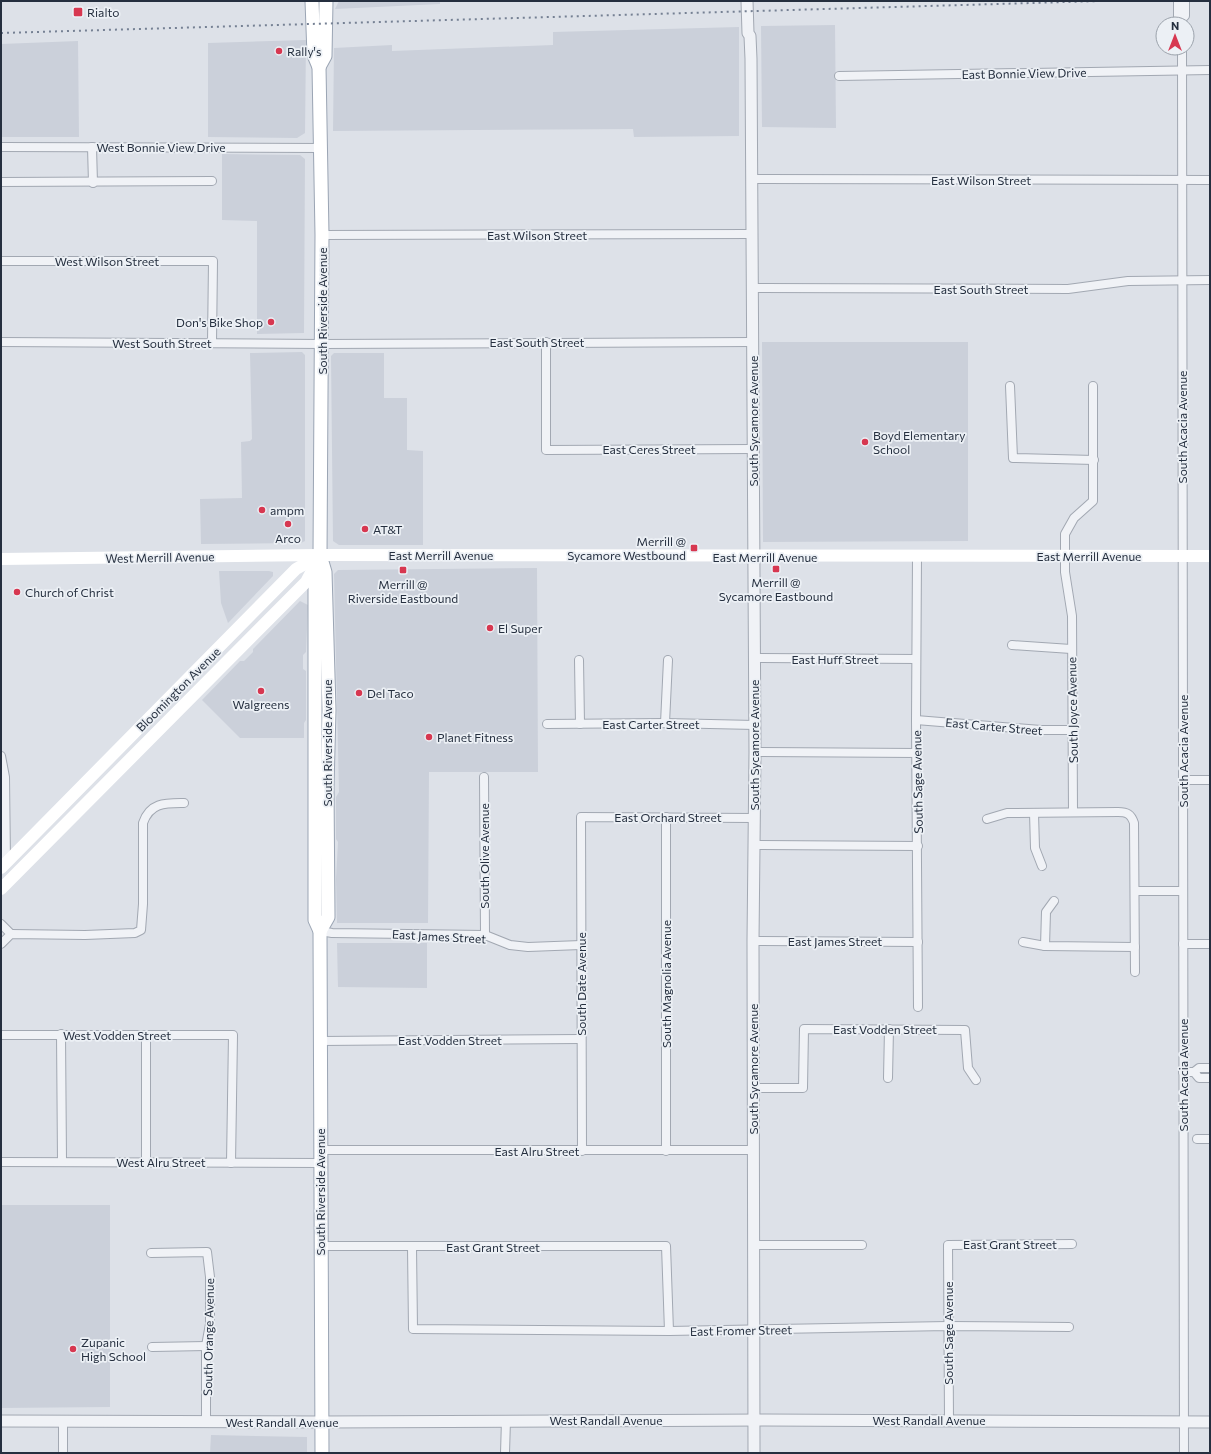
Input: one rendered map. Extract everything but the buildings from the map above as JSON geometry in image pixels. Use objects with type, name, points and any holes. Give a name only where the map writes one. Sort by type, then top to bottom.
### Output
[{"type":"main road","name":"South Riverside Avenue","points":[[312,1],[314,55],[319,66],[322,235],[320,555],[315,572],[315,920],[320,931],[322,1453]]},
{"type":"main road","name":"South Riverside Avenue","points":[[319,66],[325,56],[326,1]]},
{"type":"main road","name":"South Riverside Avenue","points":[[320,555],[325,572],[329,710],[327,787],[328,917],[320,931]]},
{"type":"main road","name":"East Merrill Avenue","points":[[320,555],[753,557],[1065,555],[1210,556]]},
{"type":"main road","name":"West Merrill Avenue","points":[[1,559],[320,555]]},
{"type":"main road","name":"Bloomington Avenue","points":[[1,889],[288,601],[306,582],[320,555]]},
{"type":"main road","name":"Bloomington Avenue","points":[[4,866],[296,569],[320,555]]},
{"type":"main road","points":[[288,601],[306,596],[315,600]]},
{"type":"street","name":"South Sycamore Avenue","points":[[747,1],[748,33],[750,36],[752,179],[751,288],[755,725],[753,941],[754,1453]]},
{"type":"street","name":"South Sycamore Avenue","points":[[750,36],[752,32],[753,1]]},
{"type":"street","points":[[1178,1],[1178,16]]},
{"type":"street","points":[[1185,1],[1185,16]]},
{"type":"street","name":"South Acacia Avenue","points":[[1182,56],[1184,1453]]},
{"type":"street","name":"East Bonnie View Drive","points":[[838,76],[1210,70]]},
{"type":"street","name":"West Bonnie View Drive","points":[[1,147],[321,148]]},
{"type":"street","points":[[92,147],[93,183]]},
{"type":"street","name":"East Wilson Street","points":[[752,179],[1210,180]]},
{"type":"street","points":[[1,182],[93,183],[212,181]]},
{"type":"street","name":"East Wilson Street","points":[[322,235],[752,234]]},
{"type":"street","name":"West Wilson Street","points":[[1,261],[213,262],[212,343]]},
{"type":"street","name":"East South Street","points":[[751,288],[1068,289],[1128,281],[1210,280]]},
{"type":"street","name":"West South Street","points":[[1,342],[322,344]]},
{"type":"street","name":"East Ceres Street","points":[[546,342],[546,450],[753,449]]},
{"type":"street","name":"East South Street","points":[[322,344],[752,342]]},
{"type":"street","points":[[1010,386],[1013,458],[1094,460]]},
{"type":"street","name":"South Joyce Avenue","points":[[1073,812],[1072,616],[1065,572],[1065,534],[1074,518],[1092,502],[1094,460],[1093,386]]},
{"type":"street","name":"South Sage Avenue","points":[[917,557],[916,720],[918,1007]]},
{"type":"street","name":"South Joyce Avenue","points":[[1012,645],[1071,649]]},
{"type":"street","name":"East Huff Street","points":[[754,658],[916,659]]},
{"type":"street","points":[[579,660],[580,724]]},
{"type":"street","points":[[665,723],[668,660]]},
{"type":"street","name":"East Carter Street","points":[[916,720],[1041,730],[1072,730]]},
{"type":"street","name":"East Carter Street","points":[[547,724],[665,723],[755,725]]},
{"type":"street","points":[[755,752],[917,753]]},
{"type":"street","points":[[1,756],[3,777],[4,866]]},
{"type":"street","name":"South Olive Avenue","points":[[484,777],[485,935]]},
{"type":"street","points":[[1183,780],[1210,780]]},
{"type":"street","points":[[1,924],[12,934],[92,935],[135,933],[141,930],[143,823],[145,817],[157,805],[162,803],[184,803]]},
{"type":"street","points":[[988,819],[1007,813],[1073,812],[1126,812],[1132,817],[1134,823],[1135,972]]},
{"type":"street","points":[[1034,813],[1035,848],[1042,866]]},
{"type":"street","name":"East Orchard Street","points":[[581,817],[754,818]]},
{"type":"street","name":"South Date Avenue","points":[[581,817],[580,1039],[582,1151]]},
{"type":"street","name":"South Magnolia Avenue","points":[[666,817],[666,1151]]},
{"type":"street","points":[[754,845],[918,846]]},
{"type":"street","points":[[1135,891],[1183,891]]},
{"type":"street","points":[[1045,946],[1046,912],[1054,901]]},
{"type":"street","name":"East James Street","points":[[320,931],[332,933],[485,935],[510,945],[528,947],[581,945]]},
{"type":"street","points":[[1,944],[12,934]]},
{"type":"street","name":"East James Street","points":[[753,941],[918,942]]},
{"type":"street","points":[[1023,942],[1045,946],[1135,948]]},
{"type":"street","points":[[1183,944],[1210,944]]},
{"type":"street","name":"East Vodden Street","points":[[754,1088],[803,1088],[804,1029],[965,1030],[968,1068],[976,1080]]},
{"type":"street","points":[[888,1078],[889,1029]]},
{"type":"street","points":[[61,1034],[62,1162]]},
{"type":"street","name":"West Vodden Street","points":[[1,1035],[233,1035],[231,1163]]},
{"type":"street","points":[[146,1036],[146,1163]]},
{"type":"street","name":"East Vodden Street","points":[[320,1041],[580,1039]]},
{"type":"street","points":[[1183,1072],[1194,1072],[1198,1068],[1209,1068],[1209,1078],[1199,1078],[1194,1072]]},
{"type":"street","points":[[1197,1139],[1210,1139]]},
{"type":"street","name":"East Alru Street","points":[[320,1157],[582,1151],[754,1150]]},
{"type":"street","name":"West Alru Street","points":[[1,1162],[231,1163],[320,1157]]},
{"type":"street","name":"East Grant Street","points":[[948,1245],[1072,1244]]},
{"type":"street","points":[[754,1245],[862,1245]]},
{"type":"street","name":"South Sage Avenue","points":[[948,1245],[949,1420]]},
{"type":"street","name":"East Grant Street","points":[[321,1246],[666,1246],[669,1331]]},
{"type":"street","name":"East Fromer Street","points":[[412,1247],[413,1330],[669,1331],[948,1326],[1068,1327]]},
{"type":"street","name":"South Orange Avenue","points":[[151,1253],[207,1252],[210,1277],[210,1324],[206,1346],[206,1421]]},
{"type":"street","points":[[152,1347],[206,1346]]},
{"type":"street","points":[[505,1453],[506,1420]]},
{"type":"street","name":"West Randall Avenue","points":[[1,1421],[322,1422],[506,1420],[949,1420],[1210,1422]]},
{"type":"street","points":[[63,1421],[63,1453]]},
{"type":"shaded area","points":[[339,1],[440,1],[440,4],[335,9]]},
{"type":"shaded area","points":[[835,25],[836,128],[762,127],[761,26]]},
{"type":"shaded area","points":[[739,27],[739,136],[634,137],[633,129],[333,131],[334,48],[392,45],[392,51],[553,45],[553,32]]},
{"type":"shaded area","points":[[306,40],[305,133],[297,138],[208,137],[208,43]]},
{"type":"shaded area","points":[[78,41],[79,137],[1,137],[1,44]]},
{"type":"shaded area","points":[[222,154],[300,155],[305,159],[304,333],[257,334],[257,221],[222,220]]},
{"type":"shaded area","name":"Boyd Elementary School","points":[[762,342],[968,342],[968,541],[763,542]]},
{"type":"shaded area","points":[[302,352],[305,355],[305,541],[301,543],[201,544],[200,499],[242,498],[241,442],[250,441],[252,439],[250,353]]},
{"type":"shaded area","points":[[334,353],[384,353],[384,398],[407,398],[407,450],[423,451],[423,545],[339,545],[333,541],[331,356]]},
{"type":"shaded area","points":[[537,568],[538,772],[429,772],[428,923],[337,923],[336,878],[338,842],[336,839],[336,797],[339,792],[334,574],[338,570]]},
{"type":"shaded area","points":[[219,571],[269,571],[273,572],[273,576],[228,623],[221,603]]},
{"type":"shaded area","points":[[300,601],[308,605],[306,652],[303,655],[303,669],[306,671],[306,720],[304,723],[304,738],[240,738],[202,700],[240,661],[244,661],[253,652],[253,649]]},
{"type":"shaded area","points":[[337,943],[427,943],[427,988],[338,987]]},
{"type":"shaded area","points":[[1,1205],[110,1205],[110,1407],[1,1408]]},
{"type":"shaded area","points":[[211,1435],[307,1437],[307,1453],[210,1453]]},
{"type":"railway","points":[[1,33],[1100,1]]},
{"type":"place","name":"Rialto","points":[[78,12]]},
{"type":"place","name":"Rally's","points":[[279,51]]},
{"type":"place","name":"Don's Bike Shop","points":[[271,322]]},
{"type":"place","name":"Boyd Elementary School","points":[[865,442]]},
{"type":"place","name":"ampm","points":[[262,510]]},
{"type":"place","name":"Arco","points":[[288,524]]},
{"type":"place","name":"AT&T","points":[[365,529]]},
{"type":"place","name":"Merrill @ Sycamore Westbound","points":[[694,548]]},
{"type":"place","name":"Merrill @ Sycamore Eastbound","points":[[776,569]]},
{"type":"place","name":"Merrill @ Riverside Eastbound","points":[[403,570]]},
{"type":"place","name":"Church of Christ","points":[[17,592]]},
{"type":"place","name":"El Super","points":[[490,628]]},
{"type":"place","name":"Walgreens","points":[[261,691]]},
{"type":"place","name":"Del Taco","points":[[359,693]]},
{"type":"place","name":"Planet Fitness","points":[[429,737]]},
{"type":"place","name":"Zupanic High School","points":[[73,1349]]}]
